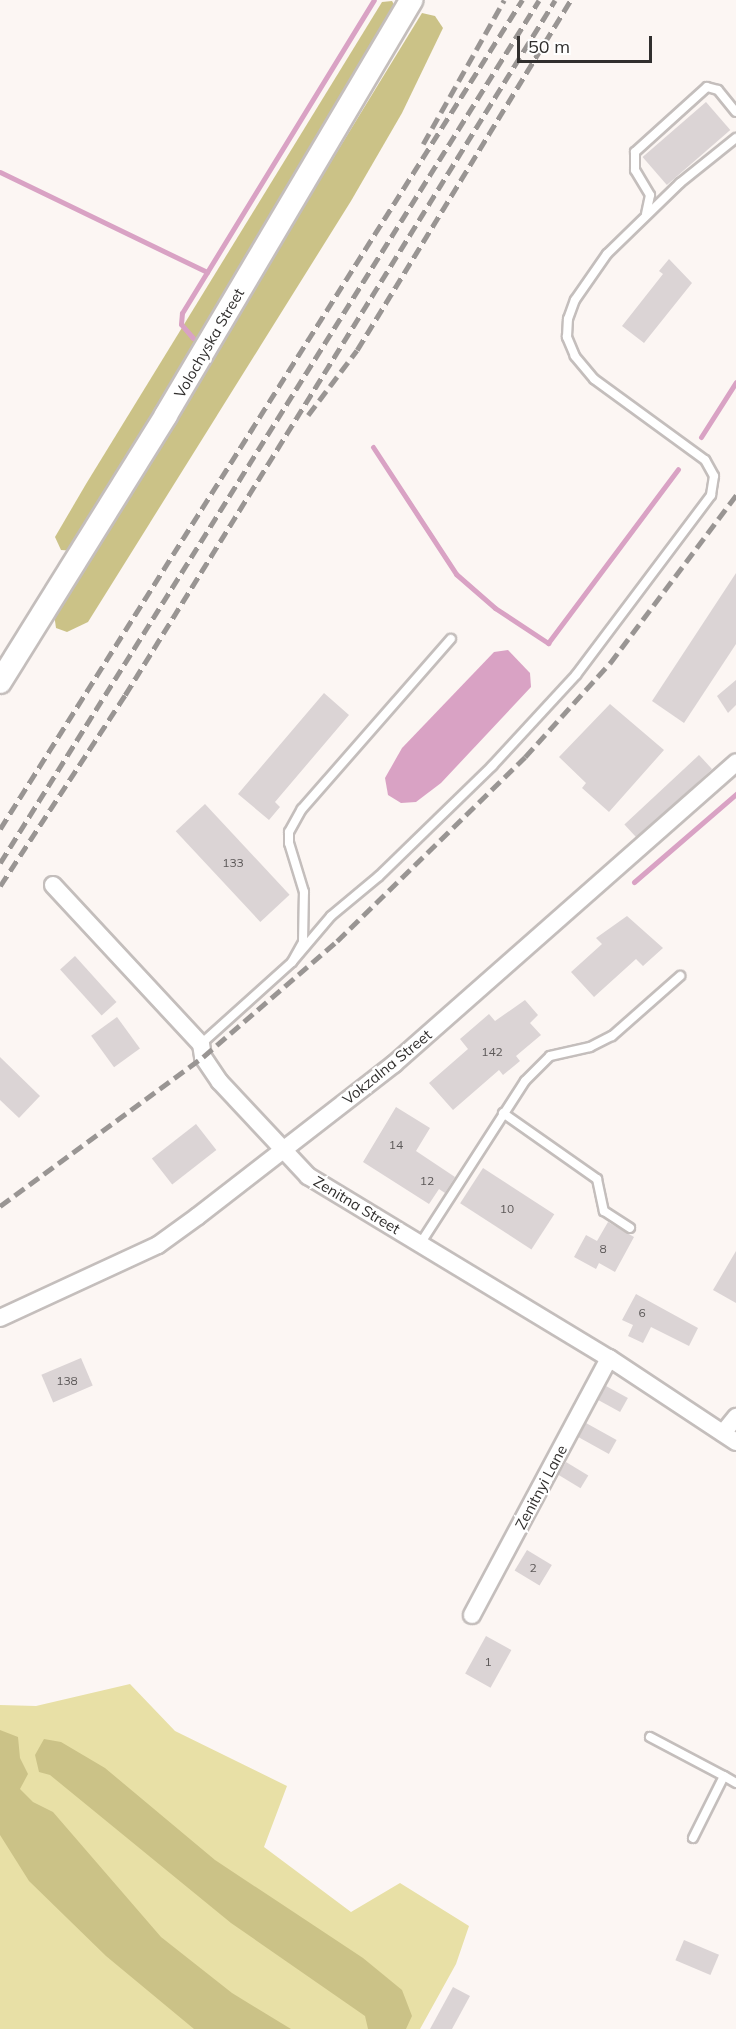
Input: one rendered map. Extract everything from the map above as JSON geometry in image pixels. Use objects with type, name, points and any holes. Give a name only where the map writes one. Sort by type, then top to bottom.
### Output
[{"type":"main road","name":"Volochyska Street","points":[[0,682],[166,415],[411,0]]},
{"type":"street","name":"Vokzalna Street","points":[[0,1318],[158,1245],[394,1064],[736,762]]},
{"type":"street","name":"Zenitna Street","points":[[53,885],[201,1044],[203,1057],[220,1082],[308,1176],[609,1358],[730,1437]]},
{"type":"street","name":"Zenitnyi Lane","points":[[472,1615],[609,1358]]},
{"type":"street","points":[[730,1437],[736,1416]]},
{"type":"lane","points":[[645,217],[650,195],[635,170],[635,152],[707,87],[718,90],[736,112]]},
{"type":"lane","points":[[201,1044],[292,962],[331,916],[379,876],[492,766],[576,675],[711,495],[714,476],[705,460],[594,378],[575,356],[567,337],[575,300],[607,254],[645,217],[736,138]]},
{"type":"lane","points":[[292,962],[303,942],[305,908],[289,843],[289,832],[302,809],[451,639]]},
{"type":"lane","points":[[420,1244],[503,1113],[525,1081],[549,1056],[590,1047],[612,1036],[680,976]]},
{"type":"lane","points":[[503,1113],[597,1179],[604,1211],[630,1228]]},
{"type":"lane","points":[[650,1737],[736,1783]]},
{"type":"lane","points":[[693,1838],[724,1776]]},
{"type":"shaded area","points":[[392,1],[396,8],[75,551],[61,550],[55,537],[86,484],[382,2]]},
{"type":"shaded area","points":[[422,13],[435,16],[443,28],[402,113],[351,201],[88,622],[67,632],[56,628],[54,614]]},
{"type":"shaded area","points":[[508,650],[530,673],[531,687],[441,783],[416,802],[401,803],[388,795],[385,778],[402,748],[494,652]]},
{"type":"shaded area","points":[[130,1684],[175,1731],[287,1786],[264,1847],[351,1912],[400,1883],[469,1926],[456,1964],[420,2029],[0,2029],[0,1705],[36,1706]]},
{"type":"shaded area","points":[[0,1730],[18,1737],[20,1758],[28,1774],[20,1789],[33,1802],[53,1812],[161,1937],[232,1993],[291,2029],[194,2029],[106,1956],[29,1881],[0,1835]]},
{"type":"shaded area","points":[[44,1739],[61,1742],[105,1768],[215,1860],[363,1958],[402,1990],[412,2016],[406,2029],[368,2029],[365,2016],[231,1923],[50,1775],[39,1772],[35,1755]]},
{"type":"building","points":[[706,102],[730,130],[667,185],[643,157]]},
{"type":"building","points":[[669,259],[692,283],[644,343],[622,326],[663,274],[659,271]]},
{"type":"building","points":[[736,573],[736,644],[684,723],[652,701]]},
{"type":"building","points":[[736,680],[736,705],[728,713],[717,696]]},
{"type":"building","points":[[324,693],[349,715],[275,802],[280,807],[269,820],[238,794]]},
{"type":"building","points":[[610,704],[664,750],[609,812],[582,788],[586,783],[559,757]]},
{"type":"building","points":[[699,755],[712,769],[637,838],[624,825]]},
{"type":"building","points":[[205,804],[290,895],[260,922],[176,831]]},
{"type":"building","points":[[627,916],[663,948],[643,966],[636,959],[594,997],[571,972],[602,944],[596,938]]},
{"type":"building","points":[[75,956],[116,1002],[102,1015],[60,969]]},
{"type":"building","points":[[525,1000],[538,1015],[530,1023],[541,1035],[516,1056],[520,1061],[503,1075],[499,1070],[453,1110],[429,1083],[468,1049],[460,1039],[489,1014],[495,1021]]},
{"type":"building","points":[[117,1017],[140,1049],[114,1067],[91,1036]]},
{"type":"building","points":[[0,1057],[40,1096],[19,1118],[0,1100]]},
{"type":"building","points":[[396,1107],[430,1128],[416,1151],[455,1177],[445,1193],[439,1189],[429,1204],[363,1162]]},
{"type":"building","points":[[196,1124],[216,1150],[172,1184],[152,1158]]},
{"type":"building","points":[[483,1168],[554,1214],[531,1250],[460,1203]]},
{"type":"building","points":[[608,1222],[634,1237],[615,1272],[599,1263],[596,1269],[574,1257],[586,1235],[597,1241]]},
{"type":"building","points":[[736,1251],[736,1303],[713,1290]]},
{"type":"building","points":[[636,1294],[698,1328],[689,1346],[651,1327],[643,1343],[628,1336],[633,1325],[622,1320]]},
{"type":"building","points":[[81,1358],[93,1386],[53,1402],[41,1375]]},
{"type":"building","points":[[606,1386],[628,1398],[620,1412],[598,1400]]},
{"type":"building","points":[[586,1423],[617,1440],[609,1454],[578,1437]]},
{"type":"building","points":[[566,1462],[588,1475],[581,1488],[558,1475]]},
{"type":"building","points":[[527,1550],[552,1565],[539,1586],[515,1571]]},
{"type":"building","points":[[486,1636],[511,1650],[491,1688],[465,1674]]},
{"type":"building","points":[[684,1940],[719,1955],[710,1975],[675,1960]]},
{"type":"building","points":[[453,1987],[470,1996],[452,2029],[430,2029]]},
{"type":"waterway","points":[[193,338],[181,324],[182,313],[374,0]]},
{"type":"waterway","points":[[0,172],[207,272]]},
{"type":"waterway","points":[[701,437],[736,382]]},
{"type":"waterway","points":[[373,447],[456,574],[495,608],[548,643],[678,469]]},
{"type":"waterway","points":[[634,882],[736,794]]},
{"type":"railway","points":[[423,144],[504,0]]},
{"type":"railway","points":[[0,829],[522,0]]},
{"type":"railway","points":[[0,863],[539,0]]},
{"type":"railway","points":[[0,886],[125,695],[555,0]]},
{"type":"railway","points":[[308,415],[357,350],[571,0]]},
{"type":"railway","points":[[0,1206],[203,1057],[337,941],[525,757],[610,663],[736,495]]}]
